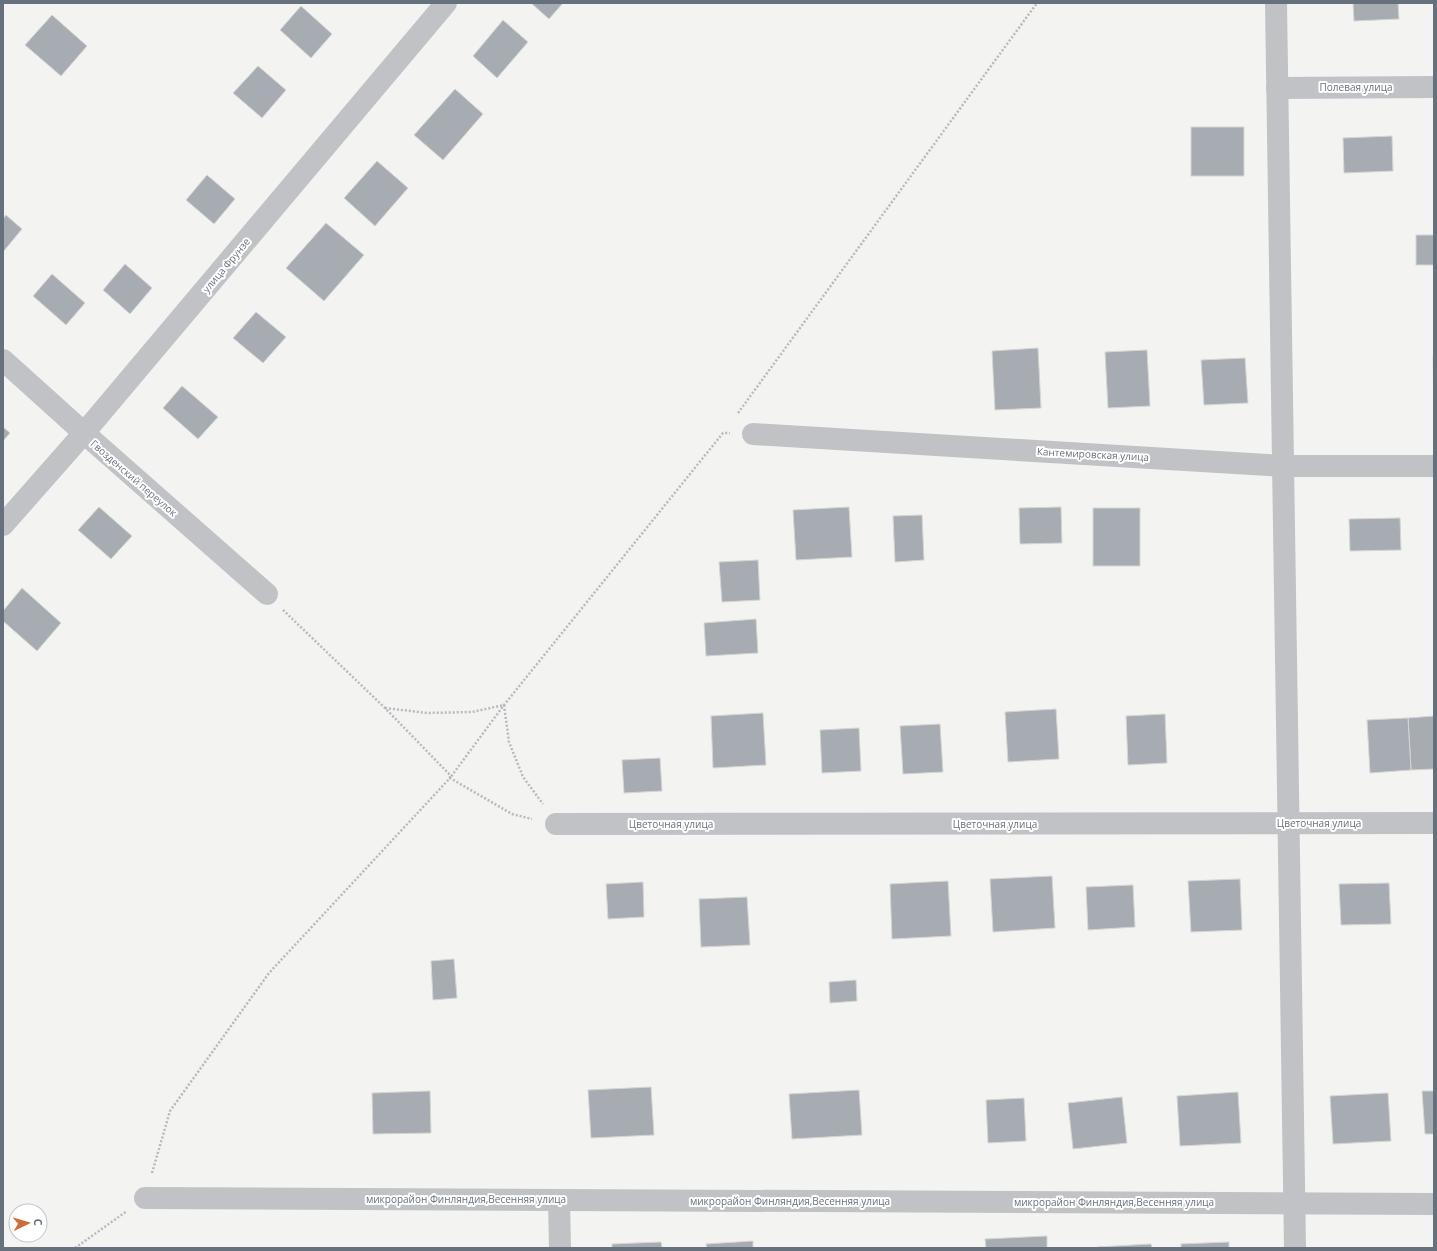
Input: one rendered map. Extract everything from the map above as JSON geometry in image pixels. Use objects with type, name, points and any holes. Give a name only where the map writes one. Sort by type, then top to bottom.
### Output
[{"type":"street","name":"улица Фрунзе","points":[[3,525],[84,434],[446,3]]},
{"type":"street","points":[[1276,3],[1295,1248]]},
{"type":"street","name":"Полевая улица","points":[[1278,88],[1434,87]]},
{"type":"street","name":"Гвозденский переулок","points":[[3,360],[84,434],[267,594]]},
{"type":"street","name":"Кантемировская улица","points":[[753,434],[1283,466],[1434,466]]},
{"type":"street","name":"Цветочная улица","points":[[556,824],[1434,823]]},
{"type":"street","name":"микрорайон Финляндия,Весенняя улица","points":[[145,1198],[1434,1204]]},
{"type":"street","points":[[559,1200],[560,1248]]},
{"type":"path","points":[[737,414],[1037,3]]},
{"type":"path","points":[[75,1248],[145,1198],[170,1112],[269,973],[450,778],[504,705],[728,427]]},
{"type":"path","points":[[723,433],[753,434]]},
{"type":"path","points":[[267,594],[385,708],[450,775],[450,778],[512,814],[556,824]]},
{"type":"path","points":[[385,708],[427,713],[472,712],[504,705]]},
{"type":"path","points":[[504,705],[509,742],[523,777],[550,813],[556,824]]},
{"type":"building","points":[[531,3],[563,3],[549,19]]},
{"type":"building","points":[[1353,3],[1398,3],[1399,19],[1354,21]]},
{"type":"building","points":[[301,6],[332,34],[311,58],[280,30]]},
{"type":"building","points":[[52,15],[87,46],[61,76],[25,45]]},
{"type":"building","points":[[503,20],[528,42],[497,78],[473,56]]},
{"type":"building","points":[[258,66],[286,90],[262,118],[233,93]]},
{"type":"building","points":[[455,89],[483,114],[443,160],[414,135]]},
{"type":"building","points":[[1191,127],[1244,127],[1244,176],[1191,176]]},
{"type":"building","points":[[1392,136],[1393,171],[1344,173],[1343,138]]},
{"type":"building","points":[[377,161],[408,188],[375,226],[344,198]]},
{"type":"building","points":[[207,175],[235,199],[214,224],[186,200]]},
{"type":"building","points":[[6,215],[22,229],[3,252],[3,219]]},
{"type":"building","points":[[326,223],[364,255],[324,301],[286,268]]},
{"type":"building","points":[[1416,235],[1434,235],[1434,265],[1416,265]]},
{"type":"building","points":[[125,264],[152,288],[130,314],[103,290]]},
{"type":"building","points":[[52,274],[85,303],[66,325],[33,296]]},
{"type":"building","points":[[256,312],[286,337],[263,363],[233,338]]},
{"type":"building","points":[[1038,348],[1041,408],[995,410],[992,351]]},
{"type":"building","points":[[1147,350],[1150,406],[1108,408],[1105,352]]},
{"type":"building","points":[[1433,356],[1434,356],[1434,405]]},
{"type":"building","points":[[1245,358],[1248,403],[1204,405],[1201,360]]},
{"type":"building","points":[[182,386],[218,417],[198,439],[163,408]]},
{"type":"building","points":[[3,427],[10,433],[3,441]]},
{"type":"building","points":[[99,507],[132,536],[111,559],[78,530]]},
{"type":"building","points":[[849,507],[852,557],[796,560],[793,510]]},
{"type":"building","points":[[1061,507],[1062,543],[1020,544],[1019,508]]},
{"type":"building","points":[[1093,508],[1140,508],[1140,566],[1093,566]]},
{"type":"building","points":[[922,515],[924,560],[895,562],[893,516]]},
{"type":"building","points":[[1400,518],[1401,550],[1350,551],[1349,519]]},
{"type":"building","points":[[758,560],[760,600],[722,602],[719,562]]},
{"type":"building","points":[[22,588],[61,623],[37,651],[3,621],[3,611]]},
{"type":"building","points":[[756,619],[758,653],[706,656],[704,623]]},
{"type":"building","points":[[1056,709],[1059,759],[1008,762],[1005,712]]},
{"type":"building","points":[[763,713],[766,765],[713,768],[711,716]]},
{"type":"building","points":[[1165,714],[1167,763],[1128,765],[1126,716]]},
{"type":"building","points":[[1434,716],[1434,769],[1411,770],[1408,718]]},
{"type":"building","points":[[1408,718],[1411,770],[1370,773],[1367,720]]},
{"type":"building","points":[[940,724],[943,772],[903,774],[900,726]]},
{"type":"building","points":[[859,728],[861,771],[822,773],[820,730]]},
{"type":"building","points":[[660,758],[662,791],[624,793],[622,760]]},
{"type":"building","points":[[1052,876],[1055,928],[993,932],[990,879]]},
{"type":"building","points":[[1240,879],[1242,930],[1191,932],[1188,881]]},
{"type":"building","points":[[948,881],[951,936],[892,939],[890,884]]},
{"type":"building","points":[[643,882],[644,917],[608,919],[606,884]]},
{"type":"building","points":[[1389,883],[1391,924],[1341,925],[1339,884]]},
{"type":"building","points":[[1133,885],[1135,927],[1088,930],[1086,887]]},
{"type":"building","points":[[747,897],[750,945],[701,947],[699,899]]},
{"type":"building","points":[[454,959],[457,998],[433,1000],[431,961]]},
{"type":"building","points":[[856,980],[857,1001],[830,1003],[829,982]]},
{"type":"building","points":[[651,1087],[654,1135],[591,1138],[588,1090]]},
{"type":"building","points":[[859,1090],[862,1135],[792,1139],[789,1094]]},
{"type":"building","points":[[430,1091],[431,1133],[373,1134],[372,1093]]},
{"type":"building","points":[[1422,1091],[1434,1091],[1434,1134],[1425,1134]]},
{"type":"building","points":[[1238,1092],[1241,1143],[1180,1146],[1177,1096]]},
{"type":"building","points":[[1388,1093],[1391,1141],[1333,1144],[1330,1096]]},
{"type":"building","points":[[1122,1097],[1127,1143],[1073,1149],[1068,1103]]},
{"type":"building","points":[[1024,1098],[1026,1141],[988,1143],[986,1100]]},
{"type":"building","points":[[1047,1236],[1047,1248],[986,1248],[985,1239]]},
{"type":"building","points":[[753,1241],[753,1248],[707,1248],[706,1244]]},
{"type":"building","points":[[661,1242],[662,1248],[612,1248],[612,1244]]},
{"type":"building","points":[[1229,1242],[1229,1248],[1181,1248],[1181,1244]]},
{"type":"building","points":[[1151,1244],[1152,1248],[1097,1248],[1097,1247]]}]
